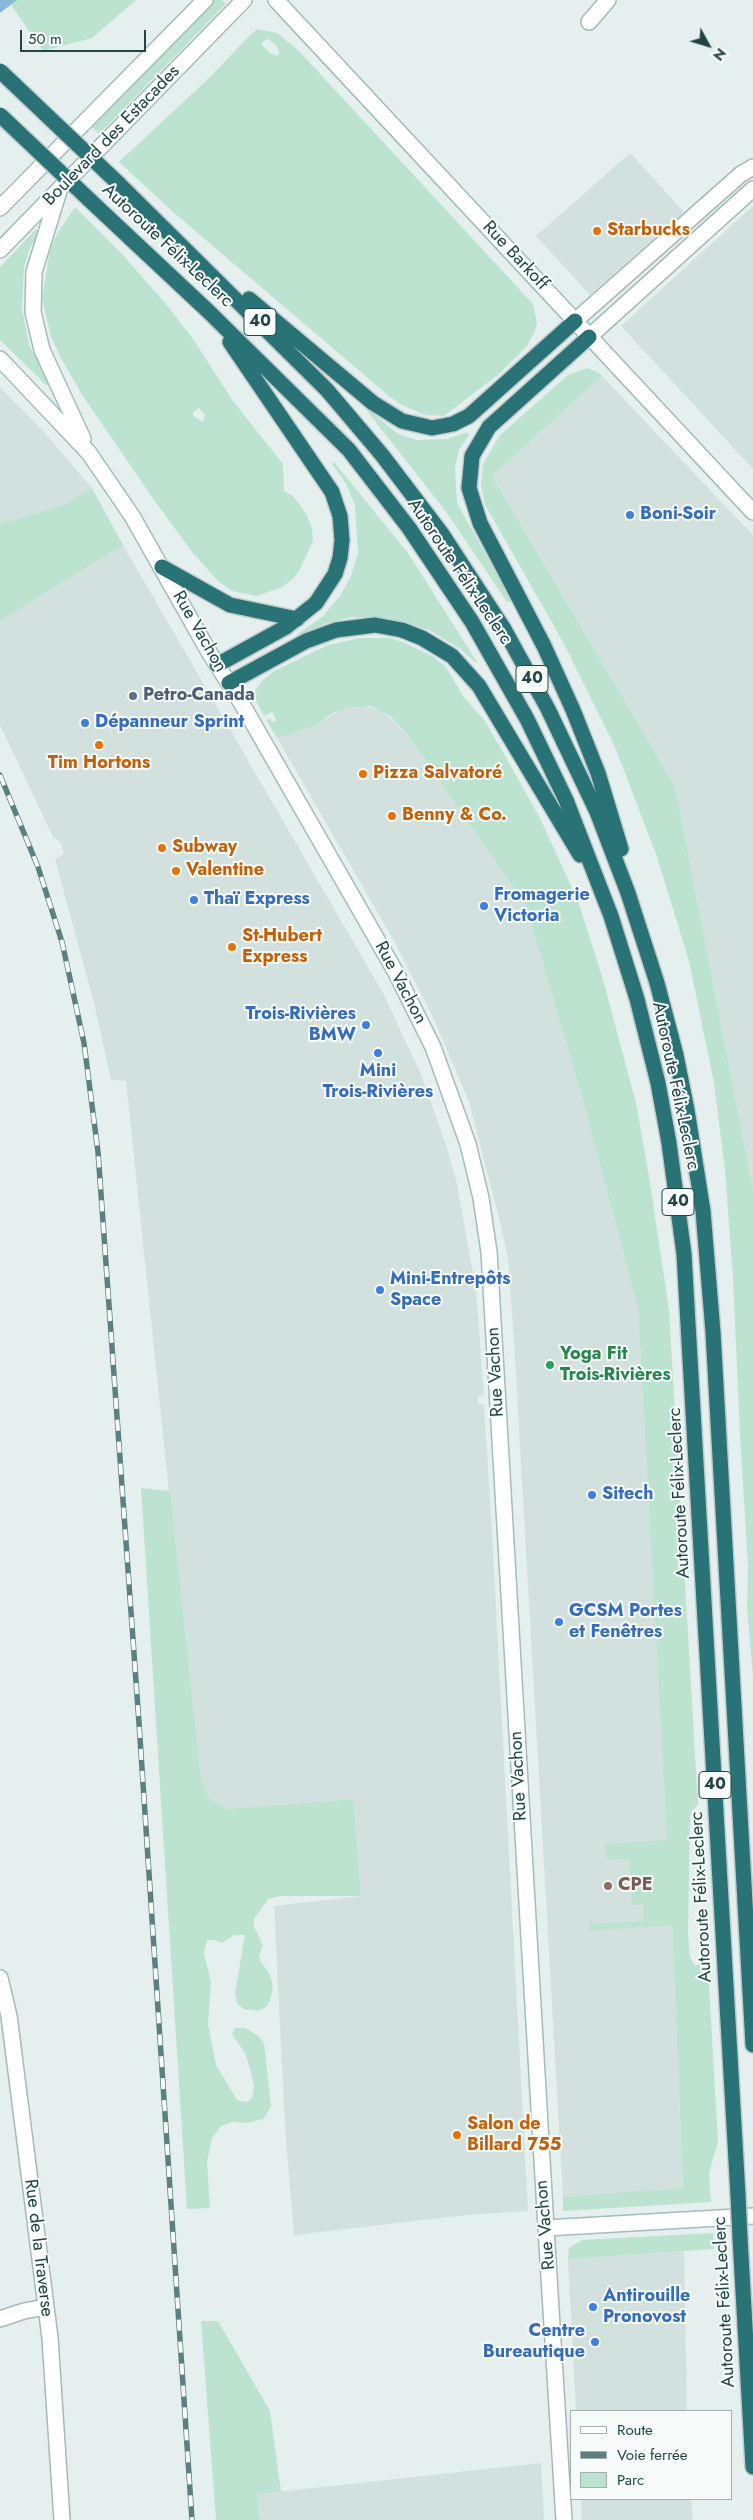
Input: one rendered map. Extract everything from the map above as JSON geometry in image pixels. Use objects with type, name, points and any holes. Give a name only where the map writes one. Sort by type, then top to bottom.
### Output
[{"type":"highway","name":"Autoroute Félix-Leclerc","points":[[0,71],[166,228],[340,404],[410,491],[468,573],[518,654],[572,757],[619,867],[654,971],[676,1054],[687,1110],[707,1245],[753,2045]]},
{"type":"highway","name":"Autoroute Félix-Leclerc","points":[[0,115],[209,312],[349,450],[435,565],[487,647],[538,739],[566,800],[605,897],[634,986],[658,1083],[669,1143],[683,1239],[688,1299],[753,2467]]},
{"type":"highway","points":[[166,228],[373,403],[402,421],[420,427],[443,427],[469,416],[575,321]]},
{"type":"highway","points":[[209,312],[320,473],[339,509],[342,540],[337,569],[320,599],[297,619],[217,665]]},
{"type":"highway","points":[[590,336],[489,427],[472,456],[470,488],[480,523],[544,646],[589,749],[609,807],[654,971]]},
{"type":"highway","points":[[162,567],[230,606],[297,619]]},
{"type":"highway","points":[[229,683],[306,641],[344,628],[367,625],[389,627],[409,632],[435,644],[462,666],[484,693],[605,897]]},
{"type":"street","name":"Boulevard des Estacades","points":[[0,208],[205,0]]},
{"type":"street","name":"Boulevard des Estacades","points":[[0,250],[244,0]]},
{"type":"street","name":"Rue Barkoff","points":[[276,0],[753,512]]},
{"type":"street","points":[[589,22],[608,0]]},
{"type":"street","points":[[575,321],[741,174],[753,167]]},
{"type":"street","points":[[590,336],[753,188]]},
{"type":"street","points":[[60,190],[34,272],[33,312],[42,350],[89,453]]},
{"type":"street","name":"Rue Vachon","points":[[0,358],[57,416],[89,453],[130,511],[217,665],[377,939],[418,1015],[450,1090],[479,1185],[491,1275],[564,2520]]},
{"type":"street","name":"Rue de la Traverse","points":[[0,1978],[9,2016],[50,2338],[62,2520]]},
{"type":"street","points":[[546,2228],[753,2216]]},
{"type":"street","points":[[0,2319],[24,2311],[45,2307]]},
{"type":"shaded area","points":[[630,153],[684,212],[590,295],[536,236]]},
{"type":"shaded area","points":[[753,206],[753,469],[621,326]]},
{"type":"shaded area","points":[[602,376],[753,535],[753,1190],[675,786],[492,476]]},
{"type":"shaded area","points":[[0,387],[45,433],[92,488],[66,504],[0,524]]},
{"type":"shaded area","points":[[123,545],[383,993],[421,1074],[447,1148],[457,1184],[476,1291],[484,1395],[478,1396],[478,1404],[484,1404],[492,1532],[528,2211],[467,2215],[294,2235],[285,2127],[274,1906],[361,1896],[354,1799],[227,1809],[210,1799],[204,1788],[192,1711],[126,1081],[111,1080],[94,1003],[55,859],[64,854],[61,843],[53,837],[0,725],[0,621]]},
{"type":"shaded area","points":[[360,705],[382,710],[410,738],[526,906],[585,1108],[638,1309],[672,1925],[683,2189],[563,2197],[508,1259],[469,1102],[433,1017],[394,941],[277,738],[317,725],[343,708]]},
{"type":"shaded area","points":[[684,2251],[687,2410],[576,2410],[568,2259]]},
{"type":"shaded area","points":[[541,2463],[544,2520],[260,2520],[258,2494]]},
{"type":"shaded area","points":[[581,2500],[691,2500],[693,2520],[582,2520]]},
{"type":"green space","points":[[16,0],[136,0],[92,38],[43,51],[11,5]]},
{"type":"green space","points":[[214,0],[222,0],[226,4],[99,134],[91,126]]},
{"type":"green space","points":[[258,29],[277,33],[299,51],[533,304],[537,323],[527,346],[499,374],[444,416],[425,415],[402,405],[390,397],[173,212],[119,162],[209,78]],"holes":[[[268,39],[276,45],[279,52],[278,56],[270,53],[262,45],[262,42]]]},
{"type":"green space","points":[[75,207],[122,254],[166,304],[193,339],[233,401],[283,464],[284,491],[293,496],[307,515],[312,528],[313,541],[300,569],[293,579],[282,587],[257,596],[232,591],[219,582],[192,552],[83,396],[51,337],[42,299],[50,250],[57,234]],"holes":[[[199,408],[205,415],[202,422],[193,415],[193,412]]]},
{"type":"green space","points":[[36,229],[39,231],[30,248],[24,267],[22,308],[29,345],[49,382],[47,386],[0,340],[0,267]]},
{"type":"green space","points":[[587,368],[598,372],[602,376],[492,476],[675,786],[753,1190],[753,1676],[747,1608],[748,1567],[733,1278],[725,1170],[714,1083],[689,961],[656,854],[615,747],[563,642],[485,505],[481,485],[483,464],[500,435],[568,375]]},
{"type":"green space","points":[[369,410],[398,434],[417,440],[447,439],[467,432],[469,435],[459,450],[455,468],[457,503],[511,600],[507,602],[447,513],[367,411]]},
{"type":"green space","points":[[334,462],[408,553],[476,663],[459,648],[429,630],[388,618],[352,617],[327,623],[300,635],[299,633],[322,617],[340,596],[351,576],[358,553],[355,505],[346,484],[332,464]]},
{"type":"green space","points":[[92,488],[123,545],[0,621],[0,524],[66,504]]},
{"type":"green space","points":[[359,638],[389,638],[403,642],[432,656],[446,667],[463,696],[485,721],[539,816],[578,901],[602,976],[636,1103],[669,1310],[698,1805],[692,1810],[690,1817],[688,1935],[690,1956],[695,1966],[700,1964],[707,1950],[718,2142],[709,2173],[711,2202],[563,2211],[563,2197],[683,2188],[672,1925],[589,1931],[589,1921],[593,1921],[594,1924],[644,1921],[643,1904],[632,1905],[629,1859],[607,1860],[605,1844],[667,1840],[638,1309],[585,1108],[526,906],[410,738],[390,716],[371,706],[349,707],[333,713],[317,725],[277,738],[266,720],[270,718],[273,722],[276,720],[272,712],[264,716],[253,695],[261,682],[274,671],[328,645]]},
{"type":"green space","points":[[141,1488],[170,1491],[200,1771],[204,1788],[210,1799],[227,1809],[354,1799],[361,1896],[281,1896],[268,1899],[254,1919],[254,1927],[263,1945],[259,1956],[260,1960],[270,1975],[273,1987],[270,2001],[265,2008],[257,2011],[244,2009],[237,2004],[235,1993],[245,1935],[234,1935],[222,1943],[207,1940],[204,1953],[211,1982],[208,2024],[216,2065],[237,2100],[247,2102],[252,2098],[254,2087],[245,2053],[232,2034],[235,2028],[245,2028],[257,2035],[263,2041],[265,2050],[271,2107],[263,2119],[248,2123],[232,2122],[221,2126],[212,2138],[207,2162],[210,2208],[187,2209]]},
{"type":"green space","points":[[713,2233],[714,2249],[568,2259],[569,2248],[582,2240]]},
{"type":"green space","points":[[201,2321],[218,2321],[270,2411],[281,2492],[258,2494],[260,2520],[216,2520]]},
{"type":"water","points":[[0,0],[17,0],[0,13]]},
{"type":"railway","points":[[0,775],[38,867],[62,942],[84,1043],[98,1152],[139,1723],[192,2520]]},
{"type":"place","name":"Starbucks","points":[[597,231]]},
{"type":"place","name":"Boni-Soir","points":[[630,515]]},
{"type":"place","name":"Petro-Canada","points":[[133,696]]},
{"type":"place","name":"Dépanneur Sprint","points":[[85,723]]},
{"type":"place","name":"Tim Hortons","points":[[99,745]]},
{"type":"place","name":"Pizza Salvatoré","points":[[363,774]]},
{"type":"place","name":"Benny & Co.","points":[[392,816]]},
{"type":"place","name":"Subway","points":[[162,848]]},
{"type":"place","name":"Valentine","points":[[176,871]]},
{"type":"place","name":"Thaï Express","points":[[194,900]]},
{"type":"place","name":"Fromagerie Victoria","points":[[484,906]]},
{"type":"place","name":"St-Hubert Express","points":[[232,947]]},
{"type":"place","name":"Trois-Rivières BMW","points":[[366,1025]]},
{"type":"place","name":"Mini Trois-Rivières","points":[[378,1053]]},
{"type":"place","name":"Mini-Entrepôts Space","points":[[380,1290]]},
{"type":"place","name":"Yoga Fit Trois-Rivières","points":[[550,1365]]},
{"type":"place","name":"Sitech","points":[[592,1495]]},
{"type":"place","name":"GCSM Portes et Fenêtres","points":[[559,1622]]},
{"type":"place","name":"CPE","points":[[608,1886]]},
{"type":"place","name":"Salon de Billard 755","points":[[457,2135]]},
{"type":"place","name":"Antirouille Pronovost","points":[[593,2307]]},
{"type":"place","name":"Centre Bureautique","points":[[595,2342]]}]
